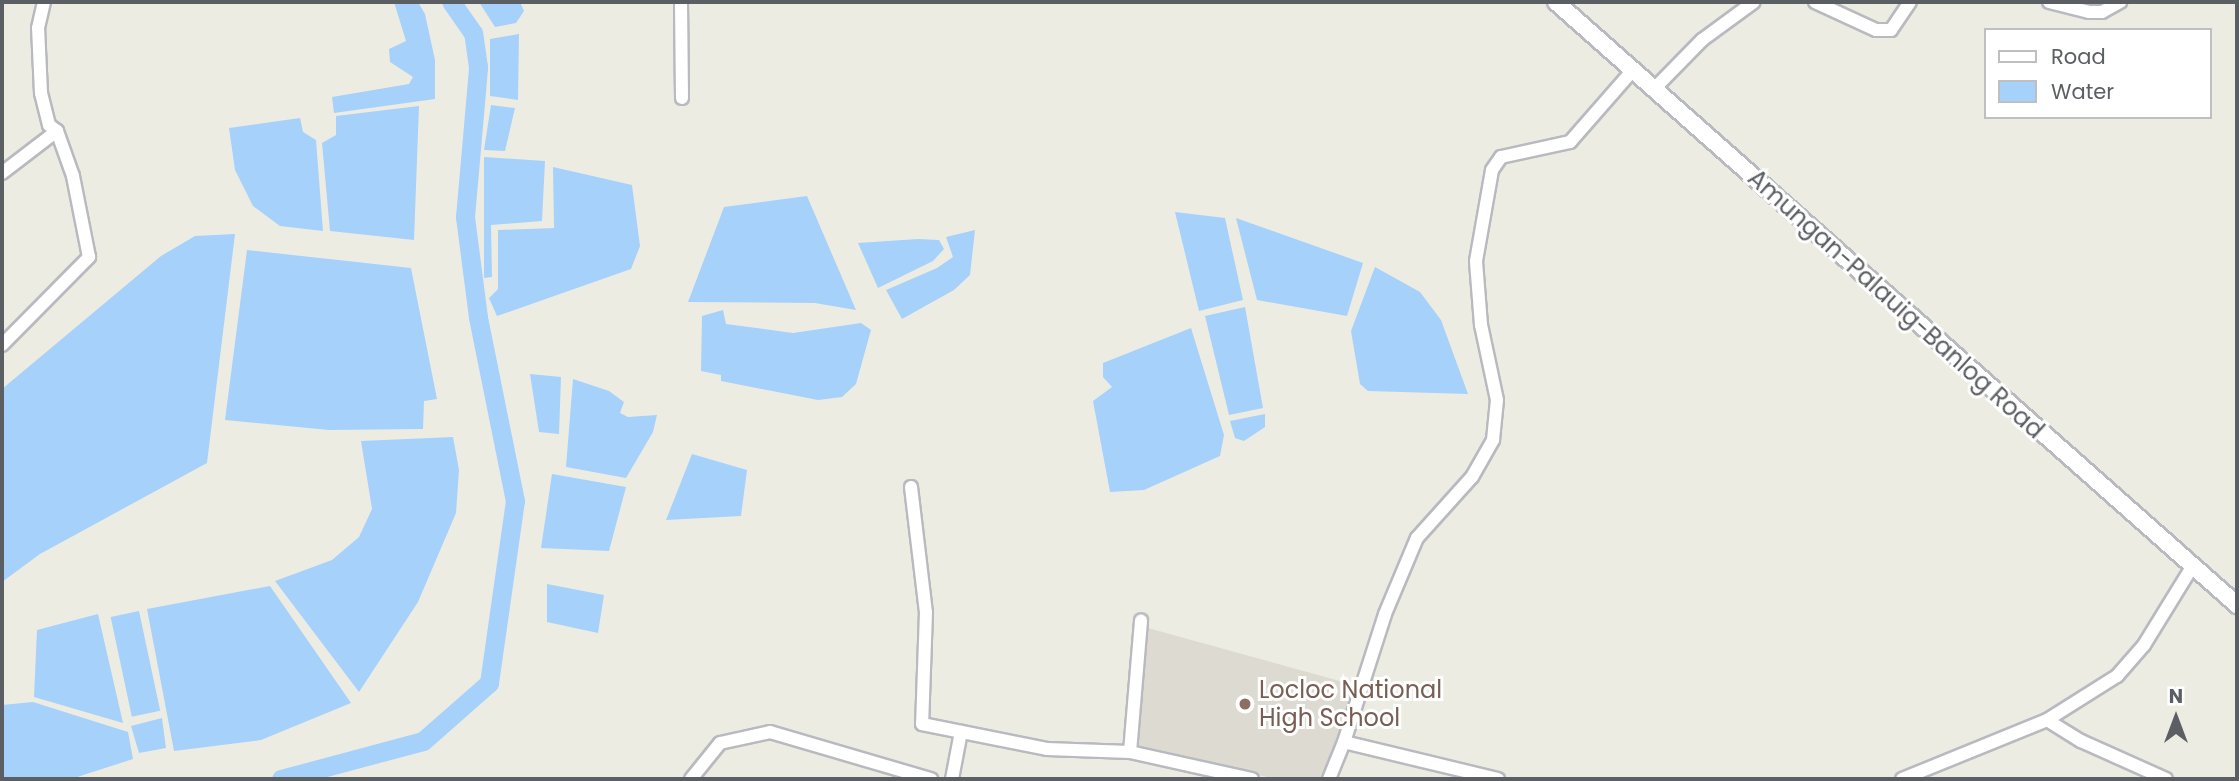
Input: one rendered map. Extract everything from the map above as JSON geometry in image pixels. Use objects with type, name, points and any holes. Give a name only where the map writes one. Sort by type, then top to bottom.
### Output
[{"type":"main road","name":"Amungan-Palauig-Banlog Road","points":[[1556,2],[2237,605]]},
{"type":"street","points":[[2,345],[89,257],[74,176],[57,131],[49,125],[37,68],[44,2]]},
{"type":"street","points":[[681,2],[682,98]]},
{"type":"street","points":[[1654,89],[1702,40],[1754,2]]},
{"type":"street","points":[[1815,2],[1876,30],[1891,30],[1910,2]]},
{"type":"street","points":[[2049,2],[2089,12],[2102,12],[2120,2]]},
{"type":"street","points":[[1329,779],[1344,742],[1385,614],[1417,538],[1472,477],[1493,440],[1497,400],[1481,325],[1476,261],[1496,164],[1501,157],[1570,142],[1633,70]]},
{"type":"street","points":[[2,173],[57,131]]},
{"type":"street","points":[[911,487],[926,612],[922,724],[1047,749],[1130,752],[1252,779]]},
{"type":"street","points":[[1902,779],[2047,720],[2117,676],[2144,645],[2192,566]]},
{"type":"street","points":[[1130,752],[1141,620]]},
{"type":"street","points":[[2047,720],[2081,741],[2166,779]]},
{"type":"street","points":[[691,779],[720,743],[770,732],[931,779]]},
{"type":"street","points":[[952,779],[961,732]]},
{"type":"street","points":[[1344,742],[1498,779]]},
{"type":"shaded area","name":"Locloc National High School","points":[[1148,628],[1358,686],[1325,779],[1277,779],[1138,749]]},
{"type":"water","points":[[394,2],[418,2],[425,14],[435,60],[435,99],[334,113],[332,97],[409,84],[413,77],[390,62],[389,49],[406,41]]},
{"type":"water","points":[[479,2],[520,2],[524,11],[516,23],[495,27]]},
{"type":"water","points":[[519,34],[518,100],[490,96],[490,39]]},
{"type":"water","points":[[491,105],[515,108],[505,151],[484,150]]},
{"type":"water","points":[[419,106],[414,240],[330,231],[322,143],[336,135],[336,116]]},
{"type":"water","points":[[300,118],[303,132],[316,140],[323,231],[280,226],[253,206],[235,170],[229,128]]},
{"type":"water","points":[[484,157],[545,161],[542,221],[491,225],[492,277],[484,278]]},
{"type":"water","points":[[553,167],[632,185],[640,246],[631,269],[497,316],[489,298],[498,289],[498,230],[554,228]]},
{"type":"water","points":[[807,196],[856,310],[815,303],[688,302],[724,207]]},
{"type":"water","points":[[1175,212],[1225,218],[1243,300],[1199,311]]},
{"type":"water","points":[[1236,218],[1363,263],[1347,316],[1257,300]]},
{"type":"water","points":[[975,230],[970,275],[954,290],[902,319],[886,290],[937,268],[953,257],[946,237]]},
{"type":"water","points":[[235,234],[207,463],[40,554],[2,582],[2,389],[161,256],[195,236]]},
{"type":"water","points":[[939,240],[944,249],[933,261],[878,288],[858,243]]},
{"type":"water","points":[[247,250],[411,268],[437,399],[424,401],[423,429],[329,430],[225,420]]},
{"type":"water","points":[[1375,267],[1420,292],[1441,320],[1468,394],[1368,391],[1360,384],[1351,331]]},
{"type":"water","points":[[1245,307],[1263,408],[1229,415],[1205,316]]},
{"type":"water","points":[[723,310],[726,324],[793,333],[861,323],[871,330],[856,384],[842,397],[818,400],[721,381],[721,375],[701,371],[702,316]]},
{"type":"water","points":[[1191,328],[1224,435],[1220,456],[1144,490],[1110,492],[1093,401],[1112,387],[1103,377],[1103,363]]},
{"type":"water","points":[[530,374],[561,377],[559,434],[539,432]]},
{"type":"water","points":[[573,379],[609,391],[624,402],[620,413],[628,417],[657,415],[653,432],[626,478],[566,467]]},
{"type":"water","points":[[1265,414],[1265,427],[1244,441],[1235,438],[1230,421]]},
{"type":"water","points":[[453,437],[459,470],[456,513],[418,602],[359,692],[275,581],[332,560],[359,537],[372,509],[361,441]]},
{"type":"water","points":[[692,454],[747,470],[741,516],[666,520]]},
{"type":"water","points":[[552,474],[626,487],[609,551],[541,548]]},
{"type":"water","points":[[547,584],[604,595],[598,633],[547,622]]},
{"type":"water","points":[[270,586],[351,703],[261,740],[174,751],[147,609]]},
{"type":"water","points":[[139,611],[160,711],[132,717],[111,617]]},
{"type":"water","points":[[98,614],[123,723],[34,697],[37,630]]},
{"type":"water","points":[[33,702],[128,732],[133,759],[71,779],[2,779],[2,705]]},
{"type":"water","points":[[162,718],[166,748],[139,753],[131,726]]},
{"type":"waterway","points":[[281,779],[423,741],[489,683],[515,501],[478,317],[465,217],[478,67],[473,33],[451,2]]},
{"type":"place","name":"Locloc National High School","points":[[1245,704]]}]
